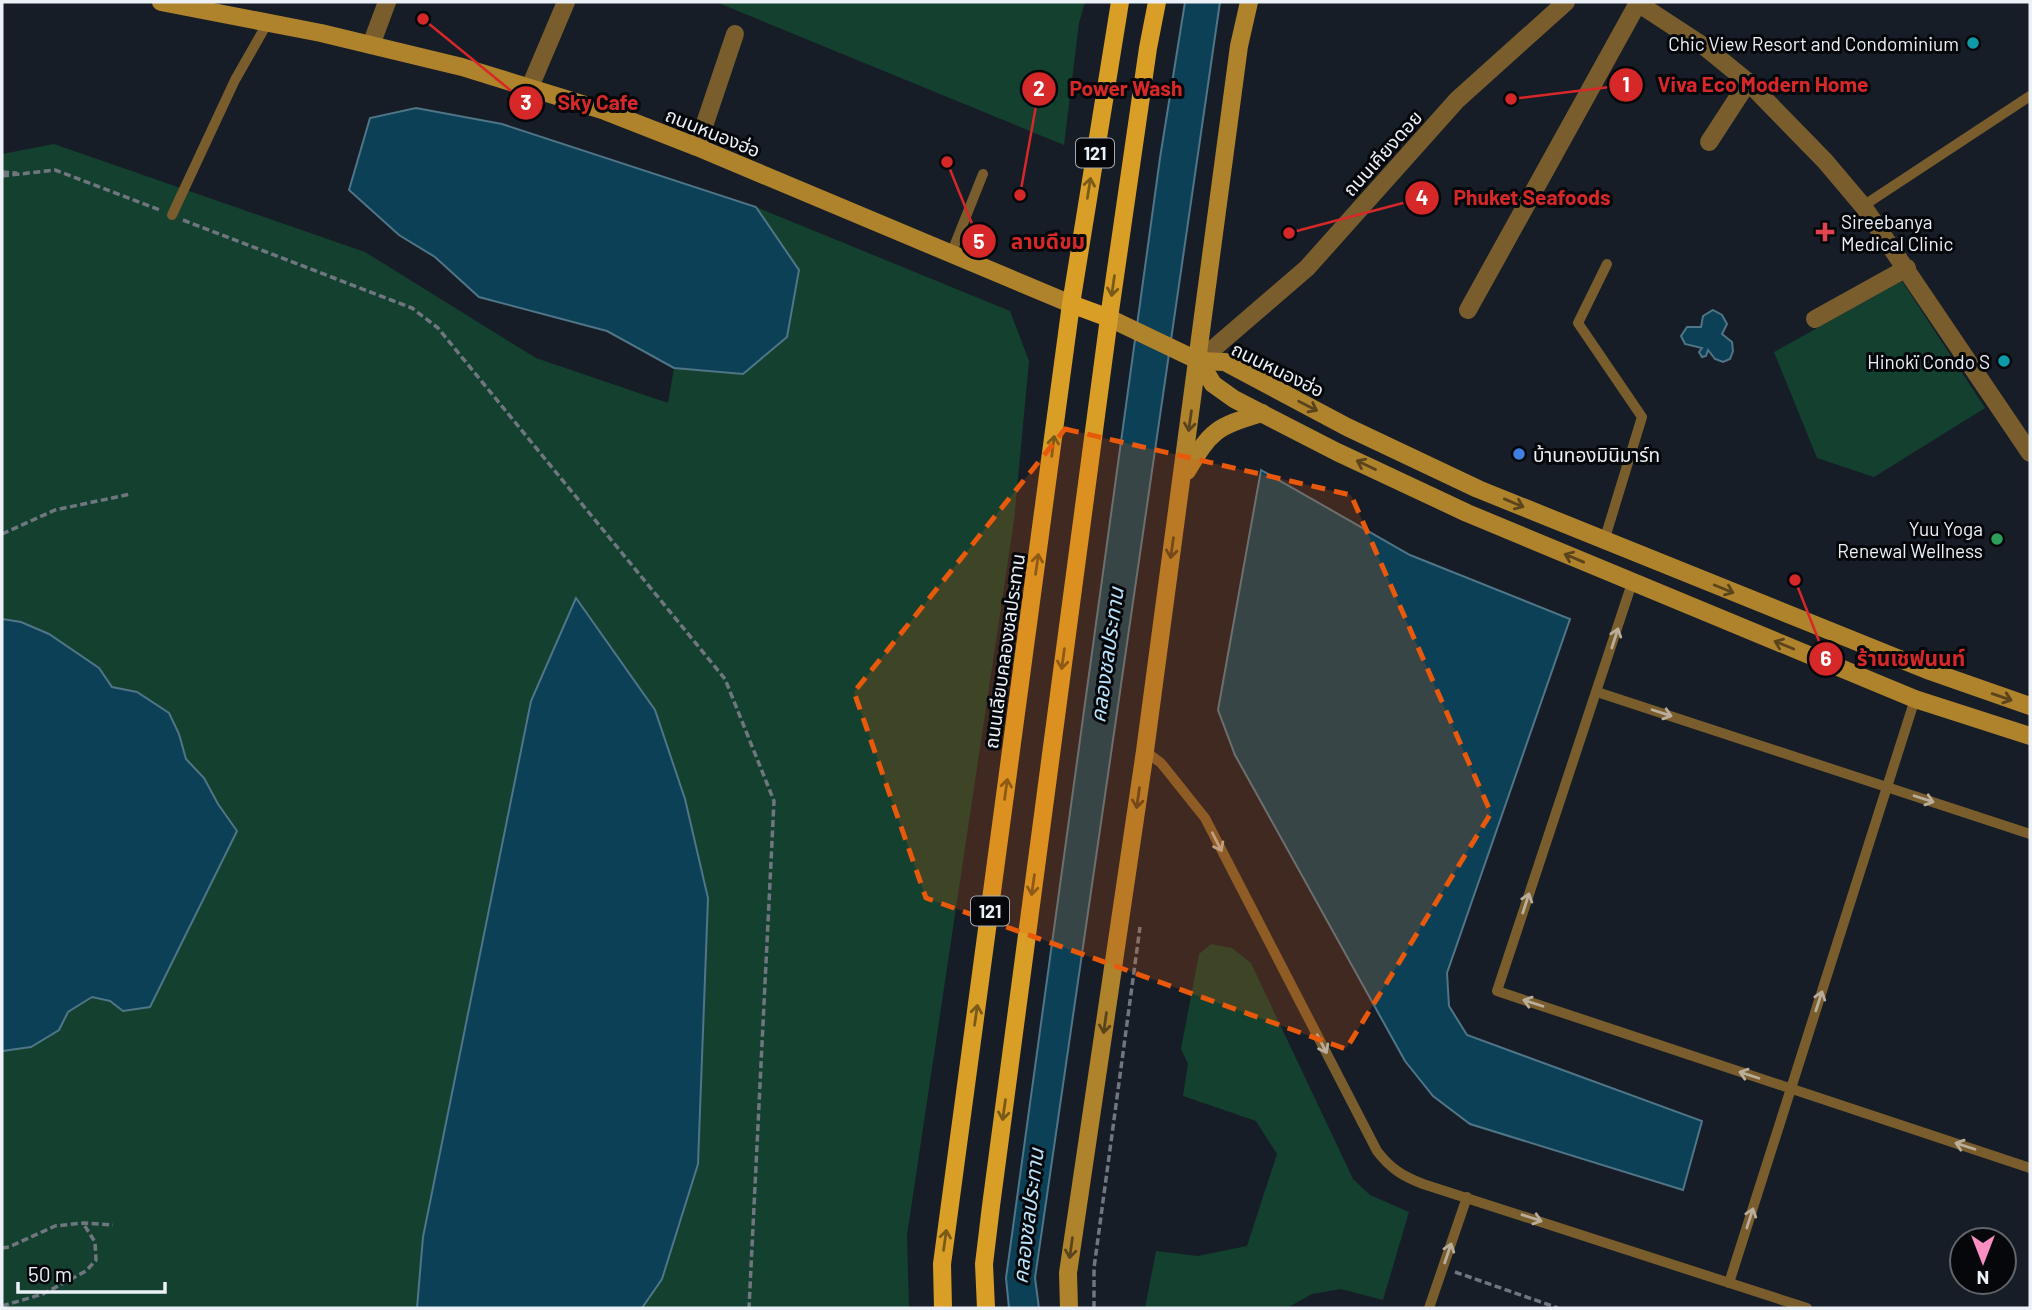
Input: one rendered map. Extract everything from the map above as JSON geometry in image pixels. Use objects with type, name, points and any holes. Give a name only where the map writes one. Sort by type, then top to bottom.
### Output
[{"type":"main road","name":"ถนนหนองฮ่อ","points":[[162,2],[186,4],[461,66],[605,111],[1071,304]]},
{"type":"main road","name":"ถนนเลียบคลองชลประทาน","points":[[943,1308],[942,1264],[1071,304],[1120,2]]},
{"type":"main road","name":"121","points":[[986,1308],[984,1265],[991,1206],[1109,318],[1157,2]]},
{"type":"main road","points":[[1069,1308],[1068,1273],[1145,751],[1199,362],[1239,46],[1249,2]]},
{"type":"main road","points":[[1071,304],[1109,318],[1199,362]]},
{"type":"main road","name":"ถนนหนองฮ่อ","points":[[1199,362],[1213,384],[1262,413],[1467,513],[1915,699],[2030,736]]},
{"type":"main road","name":"ถนนหนองฮ่อ","points":[[1199,362],[1225,362],[1347,426],[1478,489],[1927,670],[2030,706]]},
{"type":"main road","points":[[1182,480],[1202,444],[1219,428],[1262,413]]},
{"type":"main road","points":[[1915,699],[1927,670]]},
{"type":"street","points":[[371,44],[387,2]]},
{"type":"street","points":[[530,87],[566,2]]},
{"type":"street","name":"ถนนเคียงดอย","points":[[1199,362],[1307,268],[1457,100],[1566,2]]},
{"type":"street","points":[[1468,310],[1637,2],[1705,47],[1748,82],[1825,161],[1863,206],[1907,268],[2030,453]]},
{"type":"street","points":[[697,147],[735,34]]},
{"type":"street","points":[[1709,142],[1748,82]]},
{"type":"street","points":[[1815,319],[1907,268]]},
{"type":"lane","points":[[172,215],[235,80],[268,22]]},
{"type":"lane","points":[[1863,206],[2030,96]]},
{"type":"lane","points":[[951,254],[983,174]]},
{"type":"lane","points":[[1604,541],[1642,416],[1578,323],[1606,264]]},
{"type":"lane","points":[[1632,583],[1497,991],[2030,1168]]},
{"type":"lane","points":[[1597,692],[2030,834]]},
{"type":"lane","points":[[1729,1283],[1915,699]]},
{"type":"lane","points":[[1145,751],[1161,763],[1205,818],[1387,1165],[1402,1175],[1807,1308]]},
{"type":"lane","points":[[1429,1308],[1467,1197]]},
{"type":"path","points":[[2,174],[55,170],[412,308],[438,328],[725,679],[774,802],[749,1308]]},
{"type":"path","points":[[2,534],[55,510],[131,494]]},
{"type":"path","points":[[1094,1308],[1094,1268],[1140,927]]},
{"type":"path","points":[[2,1248],[55,1226],[83,1223],[113,1225]]},
{"type":"path","points":[[2,1306],[43,1294],[86,1271],[96,1260],[95,1242],[83,1223]]},
{"type":"path","points":[[2,1243],[9,1247]]},
{"type":"path","points":[[1443,1268],[1558,1308]]},
{"type":"highlighted area","points":[[1065,429],[1351,495],[1491,813],[1346,1049],[926,898],[854,692]]},
{"type":"green space","points":[[716,2],[1085,2],[1079,23],[1064,145]]},
{"type":"green space","points":[[54,144],[365,252],[536,358],[668,403],[674,368],[743,374],[799,270],[756,207],[1010,311],[1029,361],[1014,521],[907,1235],[909,1308],[2,1308],[2,154]]},
{"type":"green space","points":[[1902,281],[1985,408],[1874,477],[1817,458],[1774,352]]},
{"type":"green space","points":[[1211,944],[1232,948],[1251,963],[1353,1179],[1370,1195],[1409,1212],[1383,1300],[1341,1289],[1312,1294],[1287,1308],[1145,1308],[1156,1251],[1198,1256],[1247,1246],[1277,1154],[1256,1121],[1183,1096],[1188,1064],[1181,1049],[1199,954]]},
{"type":"water","name":"คลองชลประทาน","points":[[1185,2],[1220,2],[1035,1278],[1039,1308],[1009,1308],[1006,1278],[1160,158]]},
{"type":"water","points":[[416,108],[502,124],[756,207],[799,270],[787,337],[743,374],[674,368],[607,331],[479,297],[435,257],[399,235],[349,190],[370,118]]},
{"type":"water","points":[[1713,310],[1722,315],[1727,324],[1722,334],[1732,342],[1730,359],[1723,362],[1715,359],[1708,350],[1706,356],[1702,357],[1699,352],[1702,348],[1685,344],[1681,336],[1687,327],[1701,327],[1703,316]]},
{"type":"water","points":[[1261,470],[1410,555],[1570,619],[1447,973],[1449,1006],[1467,1035],[1702,1121],[1683,1190],[1470,1124],[1433,1096],[1405,1061],[1235,755],[1218,710]]},
{"type":"water","points":[[576,598],[655,710],[685,799],[708,898],[698,1164],[662,1279],[642,1308],[417,1308],[423,1237],[531,701]]},
{"type":"water","points":[[2,619],[21,622],[49,634],[99,668],[112,687],[137,692],[169,713],[179,734],[186,759],[204,778],[237,831],[150,1007],[123,1011],[110,1001],[92,997],[68,1012],[59,1030],[31,1047],[2,1051]]},
{"type":"place","name":"Sky Cafe","points":[[423,19]]},
{"type":"place","name":"Chic View Resort and Condominium","points":[[1973,43]]},
{"type":"place","name":"Viva Eco Modern Home","points":[[1511,99]]},
{"type":"place","name":"ลาบดีขม","points":[[947,162]]},
{"type":"place","name":"Power Wash","points":[[1020,195]]},
{"type":"place","name":"Sireebanya Medical Clinic","points":[[1825,232]]},
{"type":"place","name":"Phuket Seafoods","points":[[1289,233]]},
{"type":"place","name":"Hinokï Condo S","points":[[2004,361]]},
{"type":"place","name":"บ้านทองมินิมาร์ท","points":[[1519,454]]},
{"type":"place","name":"Yuu Yoga Renewal Wellness","points":[[1997,539]]},
{"type":"place","name":"ร้านเชฟนนท์","points":[[1795,580]]}]
